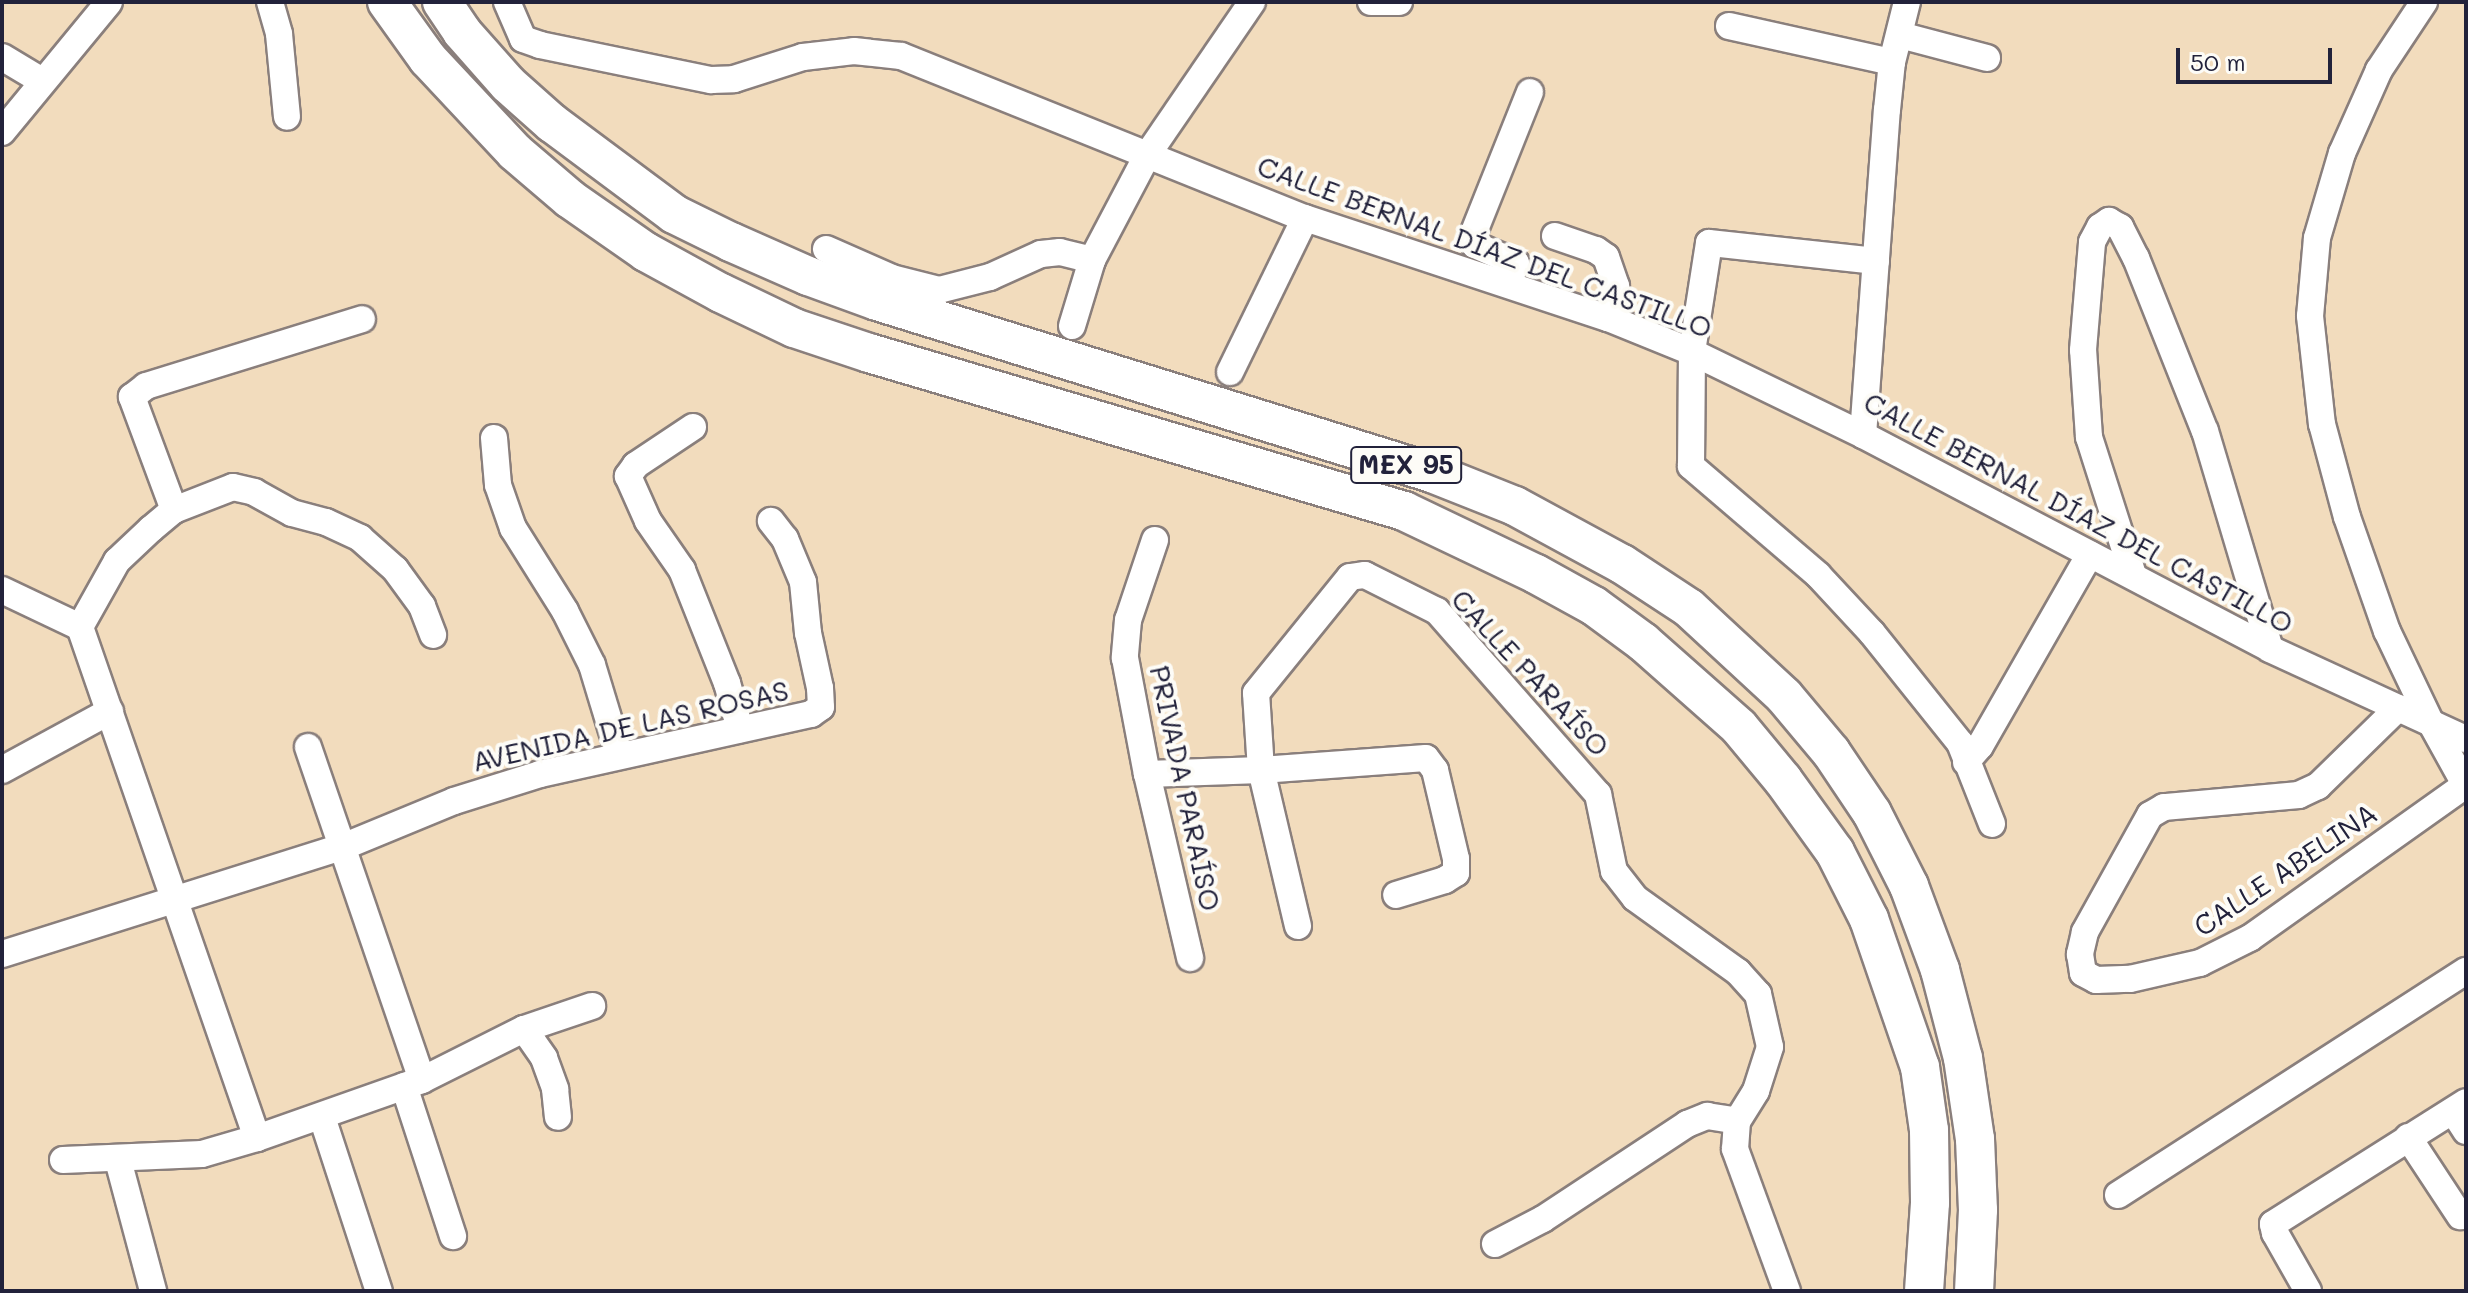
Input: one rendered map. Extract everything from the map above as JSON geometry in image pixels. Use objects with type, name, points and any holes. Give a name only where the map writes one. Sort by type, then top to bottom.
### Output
[{"type":"highway","name":"MEX 95","points":[[387,2],[428,59],[526,161],[570,199],[646,252],[721,293],[794,328],[869,353],[1404,511],[1536,574],[1594,606],[1643,642],[1739,727],[1783,780],[1835,852],[1869,919],[1920,1067],[1929,1130],[1930,1203],[1924,1291]]},
{"type":"highway","name":"MEX 95","points":[[442,2],[462,32],[508,84],[601,162],[674,214],[808,276],[877,301],[1432,473],[1515,506],[1622,564],[1689,608],[1784,696],[1831,752],[1872,813],[1909,886],[1940,970],[1963,1058],[1975,1139],[1978,1210],[1974,1291]]},
{"type":"street","points":[[2,132],[109,2]]},
{"type":"street","points":[[270,2],[279,34],[287,117]]},
{"type":"street","name":"CALLE BERNAL DÍAZ DEL CASTILLO","points":[[507,2],[523,39],[597,58],[711,80],[734,79],[803,57],[854,51],[901,56],[1305,218],[1608,318],[1692,352],[1863,435],[2270,649],[2466,739]]},
{"type":"street","points":[[1072,326],[1092,260],[1148,154],[1252,2]]},
{"type":"street","points":[[1371,2],[1399,2]]},
{"type":"street","points":[[1863,435],[1892,62],[1907,2]]},
{"type":"street","points":[[2424,2],[2379,70],[2342,153],[2317,238],[2310,316],[2322,424],[2347,517],[2387,631],[2430,721],[2466,786]]},
{"type":"street","points":[[1729,26],[1892,62]]},
{"type":"street","points":[[1900,35],[1987,58]]},
{"type":"street","points":[[2,57],[42,81]]},
{"type":"street","points":[[1508,284],[1516,263],[1475,245],[1472,237],[1530,92]]},
{"type":"street","points":[[1230,372],[1305,218]]},
{"type":"street","points":[[2133,575],[2089,437],[2083,350],[2092,242],[2100,227],[2109,221],[2120,227],[2136,258],[2205,431],[2270,649]]},
{"type":"street","points":[[1555,236],[1596,250],[1606,257],[1616,286],[1608,318]]},
{"type":"street","points":[[1876,261],[1709,243],[1692,352],[1691,466],[1818,575],[1872,633],[1960,743],[1992,824]]},
{"type":"street","points":[[826,249],[892,278],[939,290],[990,277],[1041,254],[1060,252],[1092,260]]},
{"type":"street","points":[[174,510],[132,397],[146,386],[362,319]]},
{"type":"street","points":[[693,427],[636,465],[628,476],[648,521],[682,570],[727,683],[740,729]]},
{"type":"street","points":[[494,438],[498,485],[513,528],[565,611],[592,665],[619,754]]},
{"type":"street","points":[[80,627],[117,561],[174,510],[233,487],[254,492],[292,513],[326,522],[360,538],[404,581],[422,606],[433,635]]},
{"type":"street","name":"AVENIDA DE LAS ROSAS","points":[[2,954],[176,896],[345,846],[454,801],[619,754],[788,720],[821,707],[803,582],[785,539],[771,521]]},
{"type":"street","name":"PRIVADA PARAÍSO","points":[[1155,540],[1128,620],[1125,658],[1147,774],[1190,958]]},
{"type":"street","points":[[1966,762],[1980,746],[2090,554]]},
{"type":"street","name":"CALLE PARAÍSO","points":[[1298,926],[1261,770],[1256,693],[1350,577],[1365,575],[1437,611],[1598,794],[1614,871],[1635,898],[1738,972],[1758,994],[1770,1047],[1756,1091],[1737,1121]]},
{"type":"street","points":[[2,590],[80,627],[176,896],[257,1138]]},
{"type":"street","name":"CALLE ABELINA","points":[[2398,708],[2318,786],[2299,795],[2164,807],[2150,815],[2085,932],[2080,954],[2083,973],[2096,980],[2130,979],[2200,963],[2250,938],[2466,786]]},
{"type":"street","points":[[2,770],[110,711]]},
{"type":"street","points":[[308,747],[345,846],[453,1236]]},
{"type":"street","points":[[1147,774],[1261,770],[1426,758],[1435,770],[1456,859],[1456,873],[1445,880],[1396,895]]},
{"type":"street","points":[[2118,1195],[2466,971]]},
{"type":"street","points":[[63,1160],[202,1154],[257,1138],[413,1083],[524,1029],[592,1006]]},
{"type":"street","points":[[524,1029],[544,1058],[555,1089],[558,1117]]},
{"type":"street","points":[[2308,1291],[2273,1224],[2408,1137],[2462,1115]]},
{"type":"street","points":[[1495,1244],[1543,1219],[1687,1124],[1707,1116],[1737,1121],[1735,1149],[1787,1291]]},
{"type":"street","points":[[322,1117],[379,1291]]},
{"type":"street","points":[[2408,1137],[2460,1216]]},
{"type":"street","points":[[118,1160],[153,1291]]}]
